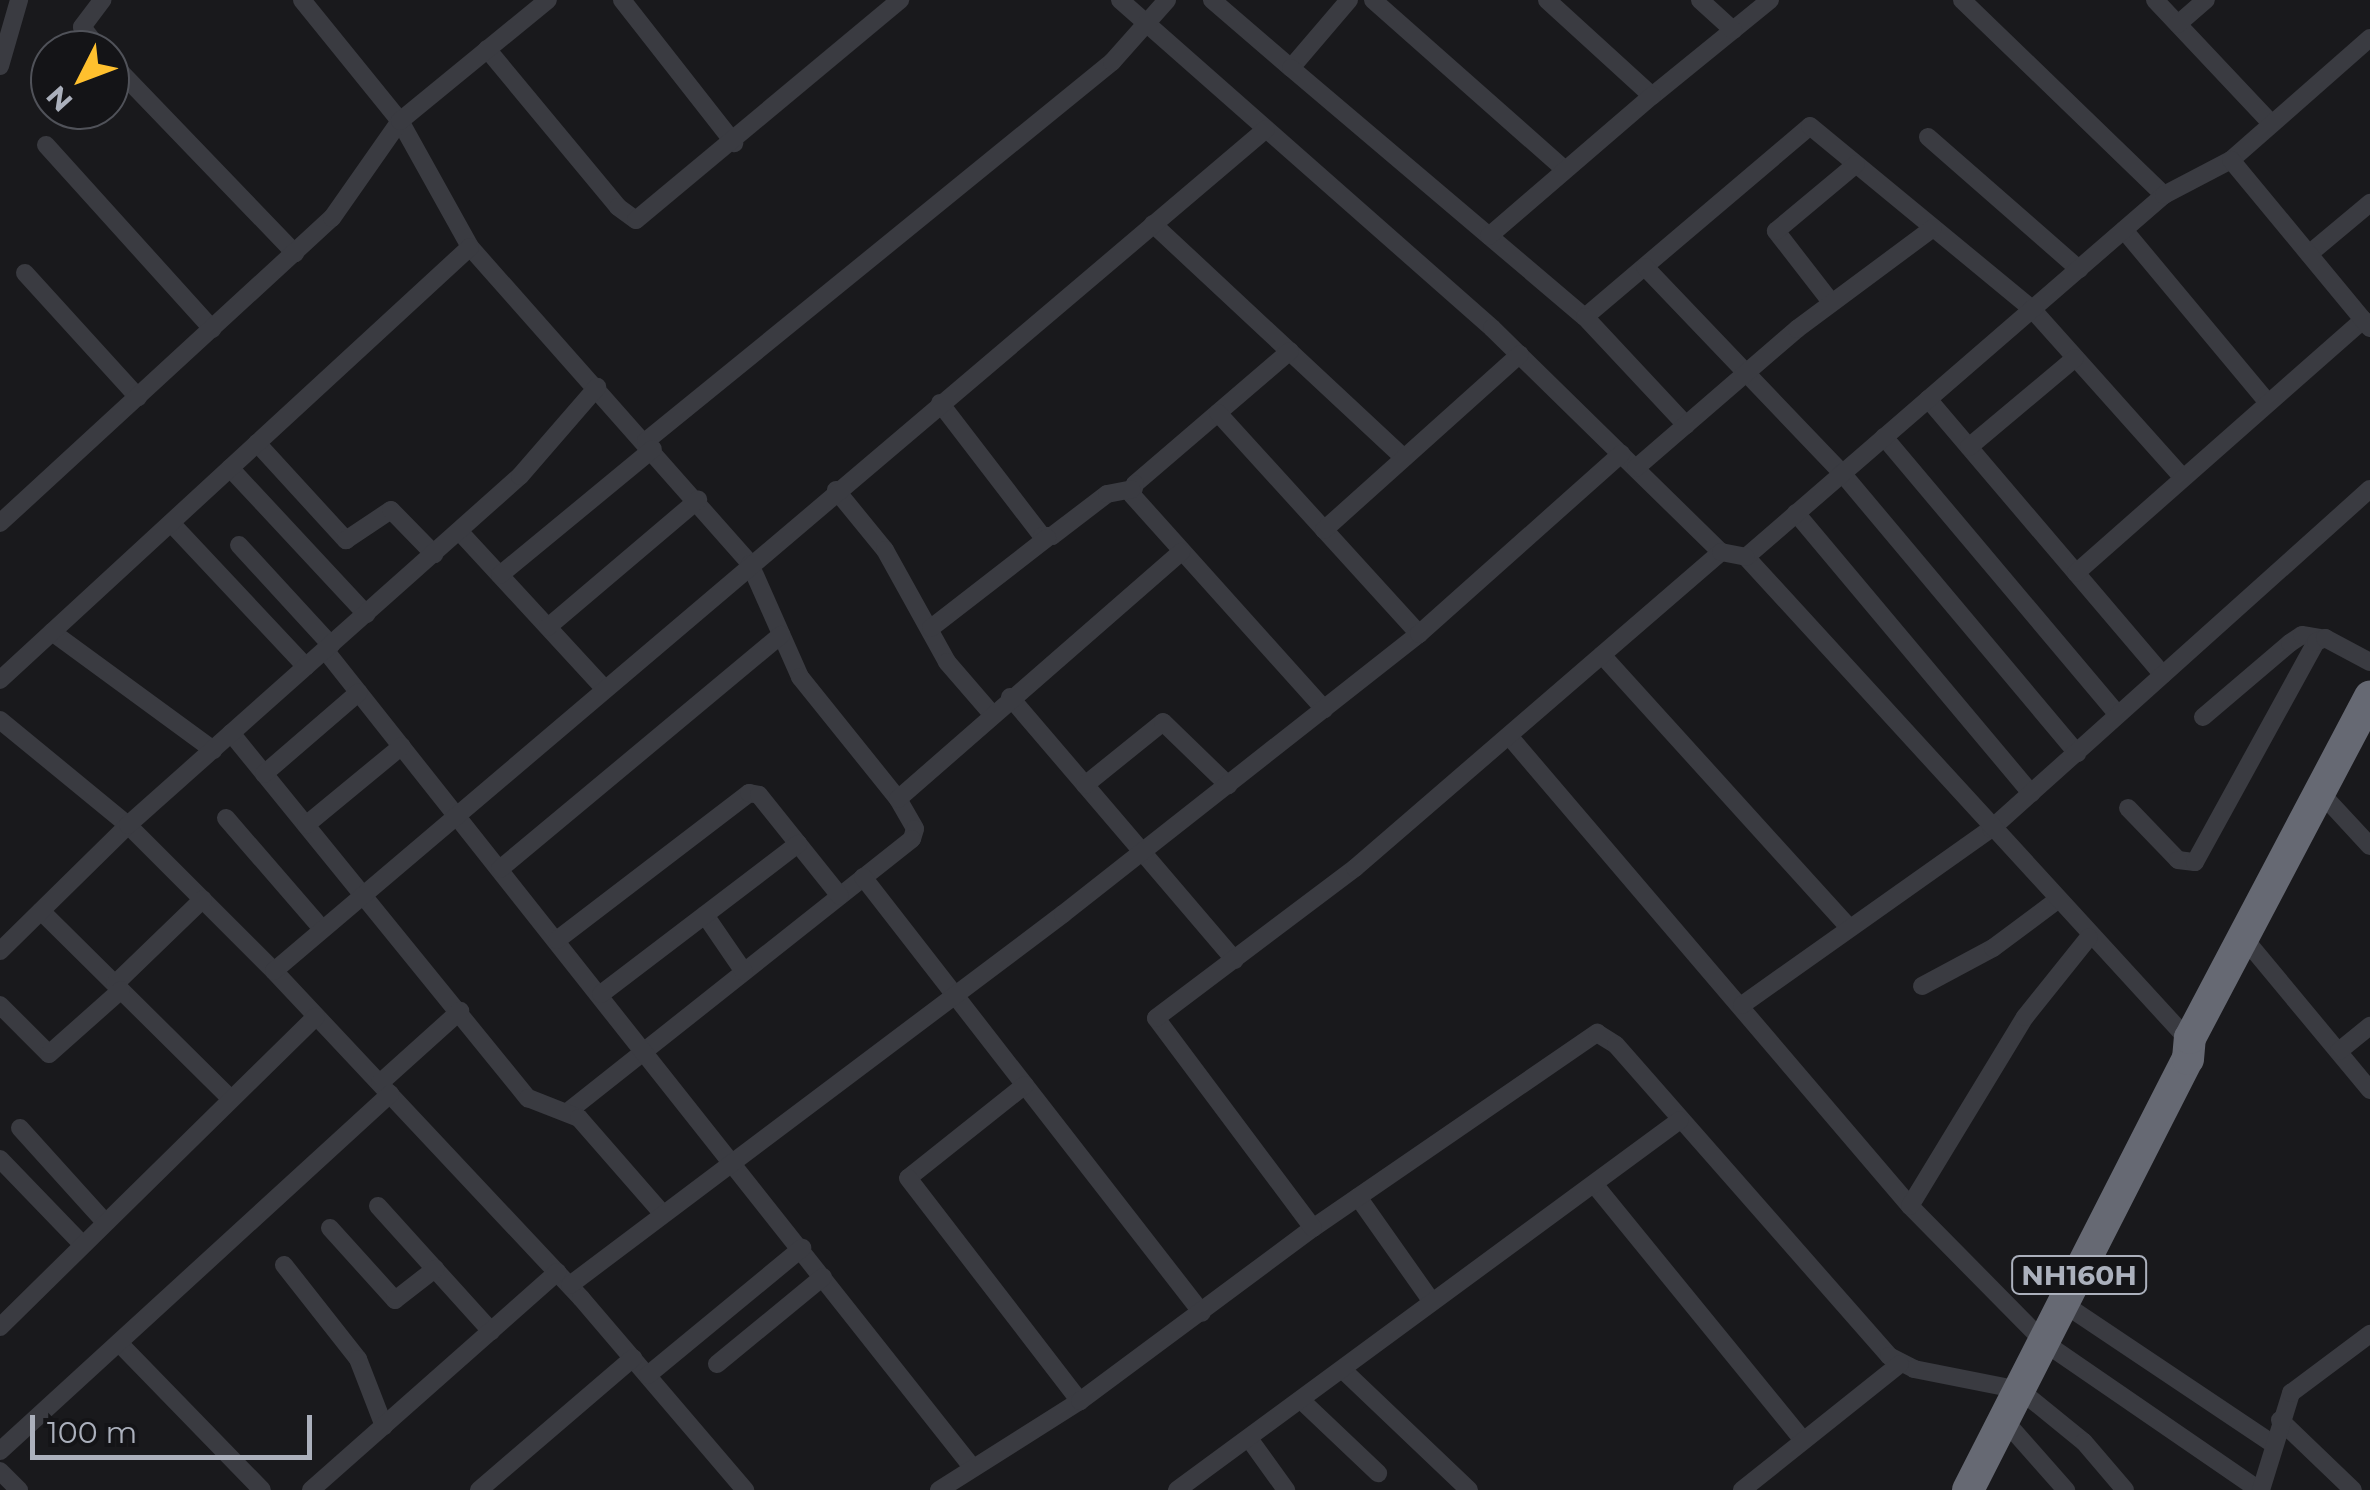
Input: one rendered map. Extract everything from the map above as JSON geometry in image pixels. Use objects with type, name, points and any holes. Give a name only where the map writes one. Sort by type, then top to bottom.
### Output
[{"type":"highway","name":"NH160H","points":[[1968,1490],[2327,799],[2370,697]]},
{"type":"highway","name":"NH160H","points":[[2327,799],[2370,739]]},
{"type":"street","points":[[84,30],[82,27],[102,0]]},
{"type":"street","points":[[302,0],[400,120],[470,246],[698,500],[750,564],[813,697],[898,799],[914,834],[568,1111]]},
{"type":"street","points":[[0,523],[332,218],[400,120],[548,0]]},
{"type":"street","points":[[622,0],[734,142]]},
{"type":"street","points":[[488,49],[618,207],[636,220],[900,0]]},
{"type":"street","points":[[1120,0],[1520,354],[1721,552],[1746,556],[2193,1051]]},
{"type":"street","points":[[500,574],[649,445],[1112,62],[1167,0]]},
{"type":"street","points":[[1292,68],[1349,0]]},
{"type":"street","points":[[1372,0],[1565,170]]},
{"type":"street","points":[[1547,0],[1652,96]]},
{"type":"street","points":[[1700,0],[1733,30]]},
{"type":"street","points":[[1488,236],[1770,0]]},
{"type":"street","points":[[1962,0],[2164,196]]},
{"type":"street","points":[[2155,0],[2272,124]]},
{"type":"street","points":[[2178,24],[2206,0]]},
{"type":"street","points":[[1218,2],[1586,317],[1686,425]]},
{"type":"street","points":[[0,66],[11,8]]},
{"type":"street","points":[[1746,556],[2164,196],[2232,160],[2370,38]]},
{"type":"street","points":[[130,81],[295,253]]},
{"type":"street","points":[[1586,317],[1810,126],[2032,310],[2182,478]]},
{"type":"street","points":[[274,971],[602,686],[1266,128]]},
{"type":"street","points":[[1928,137],[2079,269]]},
{"type":"street","points":[[46,145],[212,330]]},
{"type":"street","points":[[2076,573],[2268,402],[2367,324],[2232,160]]},
{"type":"street","points":[[1832,302],[1776,231],[1856,164]]},
{"type":"street","points":[[2309,254],[2370,202]]},
{"type":"street","points":[[1153,224],[1404,458]]},
{"type":"street","points":[[1636,468],[1832,302],[1933,228]]},
{"type":"street","points":[[2124,230],[2268,402]]},
{"type":"street","points":[[0,680],[470,246]]},
{"type":"street","points":[[1644,267],[1842,474],[2076,753]]},
{"type":"street","points":[[25,272],[138,398]]},
{"type":"street","points":[[931,628],[1108,494],[1132,489],[1290,351]]},
{"type":"street","points":[[1324,530],[1520,354]]},
{"type":"street","points":[[1968,448],[2075,358]]},
{"type":"street","points":[[0,951],[128,825],[543,455],[597,387]]},
{"type":"street","points":[[1928,400],[2163,675]]},
{"type":"street","points":[[940,403],[1047,538]]},
{"type":"street","points":[[1218,413],[1420,634]]},
{"type":"street","points":[[1884,437],[2118,715]]},
{"type":"street","points":[[257,443],[346,540],[392,510],[434,554]]},
{"type":"street","points":[[311,1490],[491,1331],[662,1212],[1144,852],[1420,634],[1620,454]]},
{"type":"street","points":[[230,468],[366,614]]},
{"type":"street","points":[[1742,1005],[1848,926],[1992,829],[2370,488]]},
{"type":"street","points":[[1132,489],[1181,552],[1324,709]]},
{"type":"street","points":[[836,490],[885,550],[947,662],[991,713]]},
{"type":"street","points":[[548,627],[698,500]]},
{"type":"street","points":[[1796,513],[2031,793]]},
{"type":"street","points":[[170,522],[306,667]]},
{"type":"street","points":[[459,530],[602,686]]},
{"type":"street","points":[[239,545],[328,648],[972,1467]]},
{"type":"street","points":[[898,799],[991,713],[1181,552]]},
{"type":"street","points":[[1313,1228],[1156,1018],[1356,868],[1721,552]]},
{"type":"street","points":[[52,632],[213,750]]},
{"type":"street","points":[[500,869],[781,634]]},
{"type":"street","points":[[2203,718],[2302,635],[2320,638],[2370,662]]},
{"type":"street","points":[[2128,808],[2178,860],[2195,862],[2320,638]]},
{"type":"street","points":[[1602,655],[1848,926]]},
{"type":"street","points":[[264,774],[359,692]]},
{"type":"street","points":[[1010,697],[1234,960]]},
{"type":"street","points":[[0,720],[128,825],[274,971],[563,1279],[746,1490]]},
{"type":"street","points":[[1085,785],[1167,722],[1228,785]]},
{"type":"street","points":[[231,733],[534,1104],[568,1111],[662,1212]]},
{"type":"street","points":[[1509,736],[1910,1206],[2045,1343],[2260,1490],[2280,1420],[2303,1380],[2370,1334]]},
{"type":"street","points":[[306,825],[402,746]]},
{"type":"street","points":[[557,940],[749,793],[759,795],[840,896]]},
{"type":"street","points":[[2327,799],[2370,846]]},
{"type":"street","points":[[226,818],[322,929]]},
{"type":"street","points":[[601,994],[798,844]]},
{"type":"street","points":[[864,877],[1202,1313]]},
{"type":"street","points":[[0,1005],[49,1054],[203,900]]},
{"type":"street","points":[[1922,986],[1993,948],[2056,901]]},
{"type":"street","points":[[41,910],[231,1098]]},
{"type":"street","points":[[704,916],[744,972]]},
{"type":"street","points":[[1910,1206],[2026,1016],[2089,937]]},
{"type":"street","points":[[2251,943],[2370,1090]]},
{"type":"street","points":[[0,1451],[120,1345],[460,1012]]},
{"type":"street","points":[[0,1327],[316,1016]]},
{"type":"street","points":[[2339,1051],[2370,1026]]},
{"type":"street","points":[[939,1490],[1080,1400],[1313,1228],[1597,1033],[1616,1045],[1900,1364],[2020,1390],[2084,1442],[2125,1490]]},
{"type":"street","points":[[1025,1085],[908,1178],[1080,1400]]},
{"type":"street","points":[[1177,1490],[1680,1120]]},
{"type":"street","points":[[20,1128],[104,1222]]},
{"type":"street","points":[[0,1159],[82,1244]]},
{"type":"street","points":[[1594,1184],[1803,1440]]},
{"type":"street","points":[[1358,1197],[1432,1302]]},
{"type":"street","points":[[378,1206],[491,1331]]},
{"type":"street","points":[[330,1228],[395,1300],[435,1269]]},
{"type":"street","points":[[648,1376],[802,1248]]},
{"type":"street","points":[[284,1264],[358,1359],[384,1426]]},
{"type":"street","points":[[717,1364],[824,1278]]},
{"type":"street","points":[[2064,1304],[2273,1444]]},
{"type":"street","points":[[120,1345],[262,1490]]},
{"type":"street","points":[[479,1490],[633,1358]]},
{"type":"street","points":[[1750,1488],[1803,1440],[1900,1364]]},
{"type":"street","points":[[1343,1370],[1469,1490]]},
{"type":"street","points":[[1302,1401],[1378,1473]]},
{"type":"street","points":[[2004,1420],[2066,1490]]},
{"type":"street","points":[[2280,1420],[2353,1490]]},
{"type":"street","points":[[1250,1440],[1286,1490]]},
{"type":"street","points":[[4,1479],[19,1490]]}]
